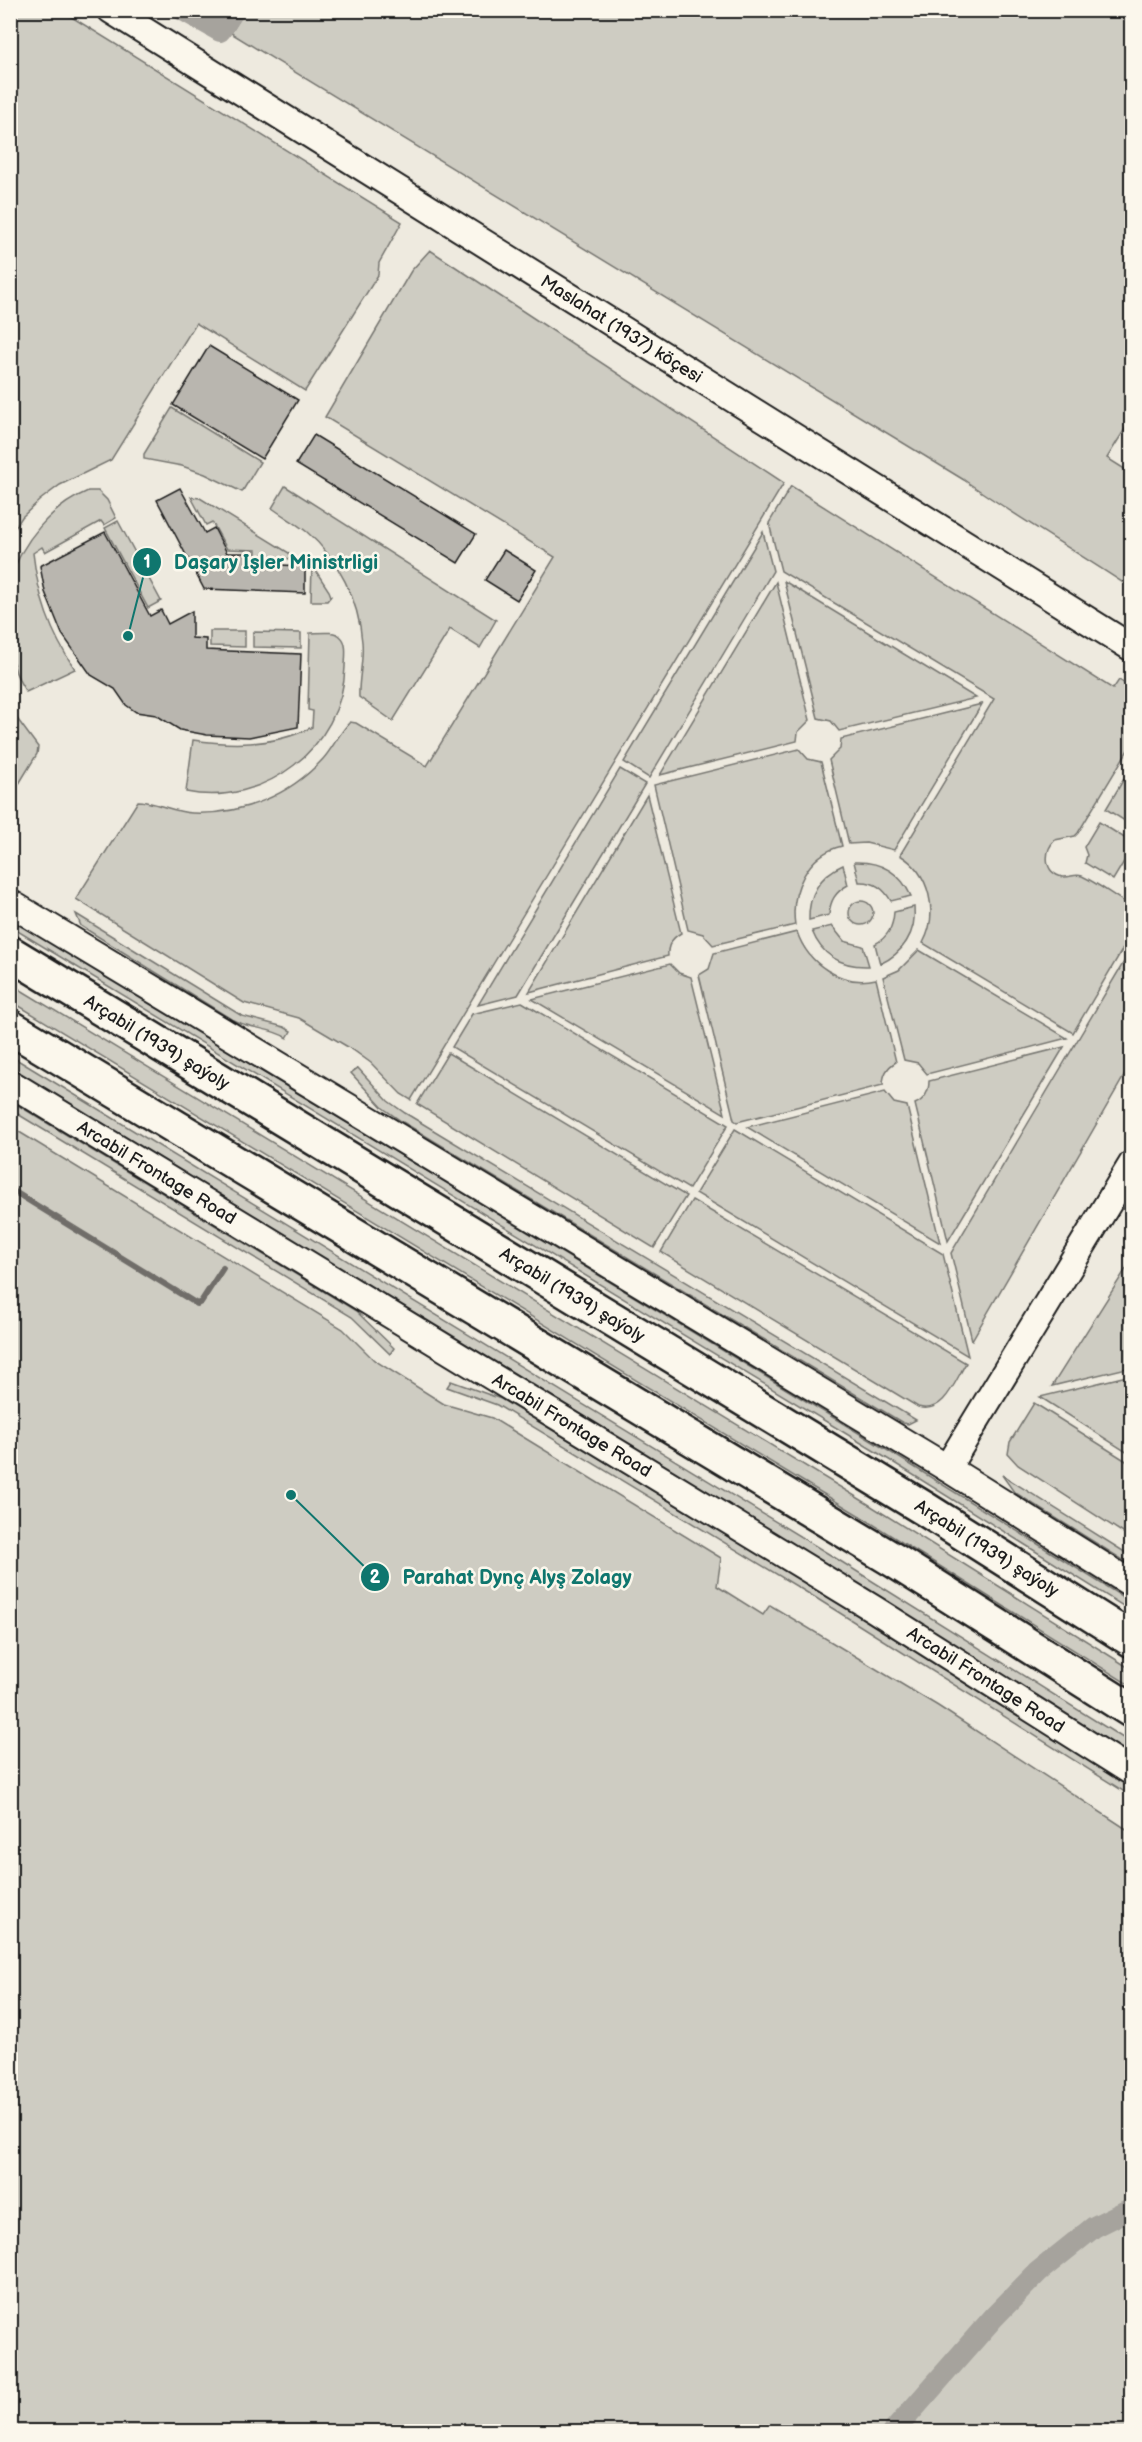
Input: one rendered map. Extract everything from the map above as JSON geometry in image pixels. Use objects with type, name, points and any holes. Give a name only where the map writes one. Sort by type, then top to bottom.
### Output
[{"type":"main road","name":"Arçabil (1939) şaýoly","points":[[10,953],[926,1509],[1131,1640]]},
{"type":"main road","points":[[10,1028],[895,1561],[1131,1712]]},
{"type":"street","name":"Maslahat (1937) köçesi","points":[[111,10],[1131,648]]},
{"type":"street","points":[[10,903],[947,1468],[1131,1584]]},
{"type":"street","name":"Arcabil Frontage Road","points":[[10,1083],[874,1609],[1131,1772]]},
{"type":"street","points":[[947,1468],[1131,1164]]},
{"type":"shaded area","points":[[11,10],[62,11],[402,222],[379,263],[378,275],[305,391],[196,323],[111,460],[60,485],[22,517],[11,534]]},
{"type":"shaded area","points":[[245,10],[1131,11],[1131,426],[1128,424],[1107,458],[1131,473],[1131,588],[964,480],[231,33]]},
{"type":"shaded area","points":[[193,11],[229,11],[218,26]]},
{"type":"shaded area","points":[[430,250],[784,483],[411,1100],[401,1094],[371,1063],[353,1050],[299,1018],[244,1003],[76,899],[138,801],[178,811],[211,813],[229,811],[264,801],[310,772],[327,755],[350,722],[356,723],[427,766],[555,557],[325,417],[411,271]]},
{"type":"shaded area","points":[[172,408],[260,462],[242,492],[205,474],[182,466],[144,459],[144,454]]},
{"type":"shaded area","points":[[285,486],[496,620],[480,648],[450,629],[393,721],[359,697],[362,663],[360,626],[345,581],[328,555],[307,532],[272,508]]},
{"type":"shaded area","points":[[791,486],[1113,689],[1119,680],[1131,688],[1131,745],[1078,833],[1075,836],[1055,840],[1047,855],[1049,866],[1056,875],[1082,876],[1131,906],[1131,935],[1073,1033],[923,943],[930,919],[929,894],[918,872],[900,855],[994,699],[781,571],[769,523]]},
{"type":"shaded area","points":[[88,491],[98,491],[107,500],[116,518],[104,525],[101,521],[45,552],[42,547],[33,553],[46,614],[75,669],[26,692],[14,666],[9,638],[10,580],[22,552],[40,527],[62,506]]},
{"type":"shaded area","points":[[191,497],[200,498],[289,553],[292,559],[256,557],[256,550],[227,549],[212,522],[206,525]]},
{"type":"shaded area","points":[[118,521],[161,601],[148,608],[105,528]]},
{"type":"shaded area","points":[[763,532],[773,571],[649,778],[624,762]]},
{"type":"shaded area","points":[[312,565],[329,591],[331,596],[327,601],[311,601]]},
{"type":"shaded area","points":[[784,581],[976,698],[839,731],[831,721],[818,718]]},
{"type":"shaded area","points":[[776,582],[810,720],[798,732],[797,741],[660,775]]},
{"type":"shaded area","points":[[210,631],[245,631],[245,647],[210,646]]},
{"type":"shaded area","points":[[253,632],[301,633],[301,648],[253,647]]},
{"type":"shaded area","points":[[310,633],[338,635],[345,643],[346,651],[341,696],[330,723],[314,746],[294,766],[270,781],[243,790],[215,795],[186,792],[193,740],[254,743],[284,738],[312,727],[313,711],[308,710]]},
{"type":"shaded area","points":[[982,704],[894,850],[866,843],[849,844],[829,760],[840,749],[841,739]]},
{"type":"shaded area","points":[[10,709],[38,747],[37,754],[11,797]]},
{"type":"shaded area","points":[[799,749],[808,759],[821,762],[842,846],[819,857],[804,876],[795,900],[795,925],[713,945],[703,934],[688,930],[654,785]]},
{"type":"shaded area","points":[[1131,767],[1131,825],[1106,809]]},
{"type":"shaded area","points":[[620,769],[645,784],[518,995],[478,1005]]},
{"type":"shaded area","points":[[647,795],[681,933],[671,943],[668,956],[529,992]]},
{"type":"shaded area","points":[[1099,822],[1131,842],[1131,850],[1113,880],[1085,863],[1087,855],[1084,847]]},
{"type":"shaded area","points":[[854,862],[881,866],[895,874],[911,896],[891,901],[878,886],[859,882]]},
{"type":"shaded area","points":[[843,865],[848,885],[834,897],[829,915],[809,920],[811,902],[817,887],[828,874]]},
{"type":"shaded area","points":[[861,901],[869,905],[873,913],[869,921],[861,925],[853,921],[849,913],[853,905]]},
{"type":"shaded area","points":[[914,907],[913,925],[906,942],[895,955],[880,964],[875,944],[889,931],[894,912]]},
{"type":"shaded area","points":[[76,914],[242,1016],[291,1031],[287,1038],[231,1019],[81,926]]},
{"type":"shaded area","points":[[10,918],[895,1455],[1131,1602],[1131,1611],[891,1461],[11,927]]},
{"type":"shaded area","points":[[832,926],[844,941],[863,946],[869,966],[842,962],[821,947],[812,931]]},
{"type":"shaded area","points":[[797,932],[809,954],[828,971],[850,980],[876,979],[896,1062],[886,1071],[883,1085],[737,1122],[734,1120],[699,975],[709,969],[714,953]]},
{"type":"shaded area","points":[[919,950],[1067,1038],[927,1074],[918,1063],[904,1060],[883,977],[899,970]]},
{"type":"shaded area","points":[[1131,950],[1131,1064],[972,1340],[951,1253]]},
{"type":"shaded area","points":[[670,964],[679,973],[691,977],[725,1114],[532,999]]},
{"type":"shaded area","points":[[11,984],[868,1504],[1131,1669],[1131,1686],[860,1516],[11,1001]]},
{"type":"shaded area","points":[[522,1002],[728,1125],[689,1189],[452,1047],[472,1014]]},
{"type":"shaded area","points":[[1064,1047],[948,1241],[915,1104],[925,1095],[929,1081]]},
{"type":"shaded area","points":[[448,1053],[686,1196],[654,1248],[417,1104]]},
{"type":"shaded area","points":[[11,1056],[837,1559],[1131,1743],[1131,1755],[831,1567],[11,1068]]},
{"type":"shaded area","points":[[358,1068],[388,1101],[405,1113],[916,1420],[908,1424],[903,1423],[401,1121],[383,1108],[351,1073]]},
{"type":"shaded area","points":[[885,1092],[894,1103],[907,1106],[940,1243],[747,1127]]},
{"type":"shaded area","points":[[11,1101],[356,1311],[394,1348],[390,1354],[352,1317],[11,1110]]},
{"type":"shaded area","points":[[11,1127],[343,1329],[374,1360],[444,1404],[492,1418],[721,1558],[717,1586],[763,1615],[770,1605],[938,1706],[1131,1832],[1131,2431],[11,2431]]},
{"type":"shaded area","points":[[735,1129],[943,1254],[968,1356],[696,1193]]},
{"type":"shaded area","points":[[692,1200],[966,1363],[948,1395],[935,1406],[918,1407],[661,1252]]},
{"type":"shaded area","points":[[1131,1261],[1131,1367],[1052,1386]]},
{"type":"shaded area","points":[[1131,1375],[1131,1455],[1040,1397]]},
{"type":"shaded area","points":[[451,1381],[501,1399],[819,1591],[1131,1787],[1131,1796],[816,1598],[497,1405],[447,1387]]},
{"type":"shaded area","points":[[1034,1403],[1131,1464],[1131,1538],[1018,1465],[1008,1454],[1010,1442]]},
{"type":"shaded area","points":[[1002,1475],[1131,1556],[1131,1565],[1014,1492]]},
{"type":"building","points":[[209,346],[298,400],[262,459],[173,405]]},
{"type":"building","points":[[314,435],[476,534],[458,563],[296,464]]},
{"type":"building","points":[[180,488],[205,533],[214,528],[227,553],[254,553],[254,564],[305,566],[305,593],[204,589],[157,500]]},
{"type":"building","points":[[105,532],[150,616],[161,610],[168,624],[192,611],[192,638],[206,639],[206,650],[301,654],[298,727],[249,737],[207,735],[180,730],[156,715],[136,712],[126,705],[115,689],[91,675],[62,634],[45,592],[40,566]]},
{"type":"building","points":[[504,550],[536,570],[517,600],[485,580]]},
{"type":"waterway","points":[[183,10],[220,31],[234,10]]},
{"type":"waterway","points":[[10,1189],[197,1304],[201,1302],[223,1268]]},
{"type":"waterway","points":[[893,2432],[994,2317],[1038,2272],[1094,2227],[1132,2208]]},
{"type":"place","name":"Daşary Işler Ministrligi","points":[[128,636]]},
{"type":"place","name":"Parahat Dynç Alyş Zolagy","points":[[291,1495]]}]
